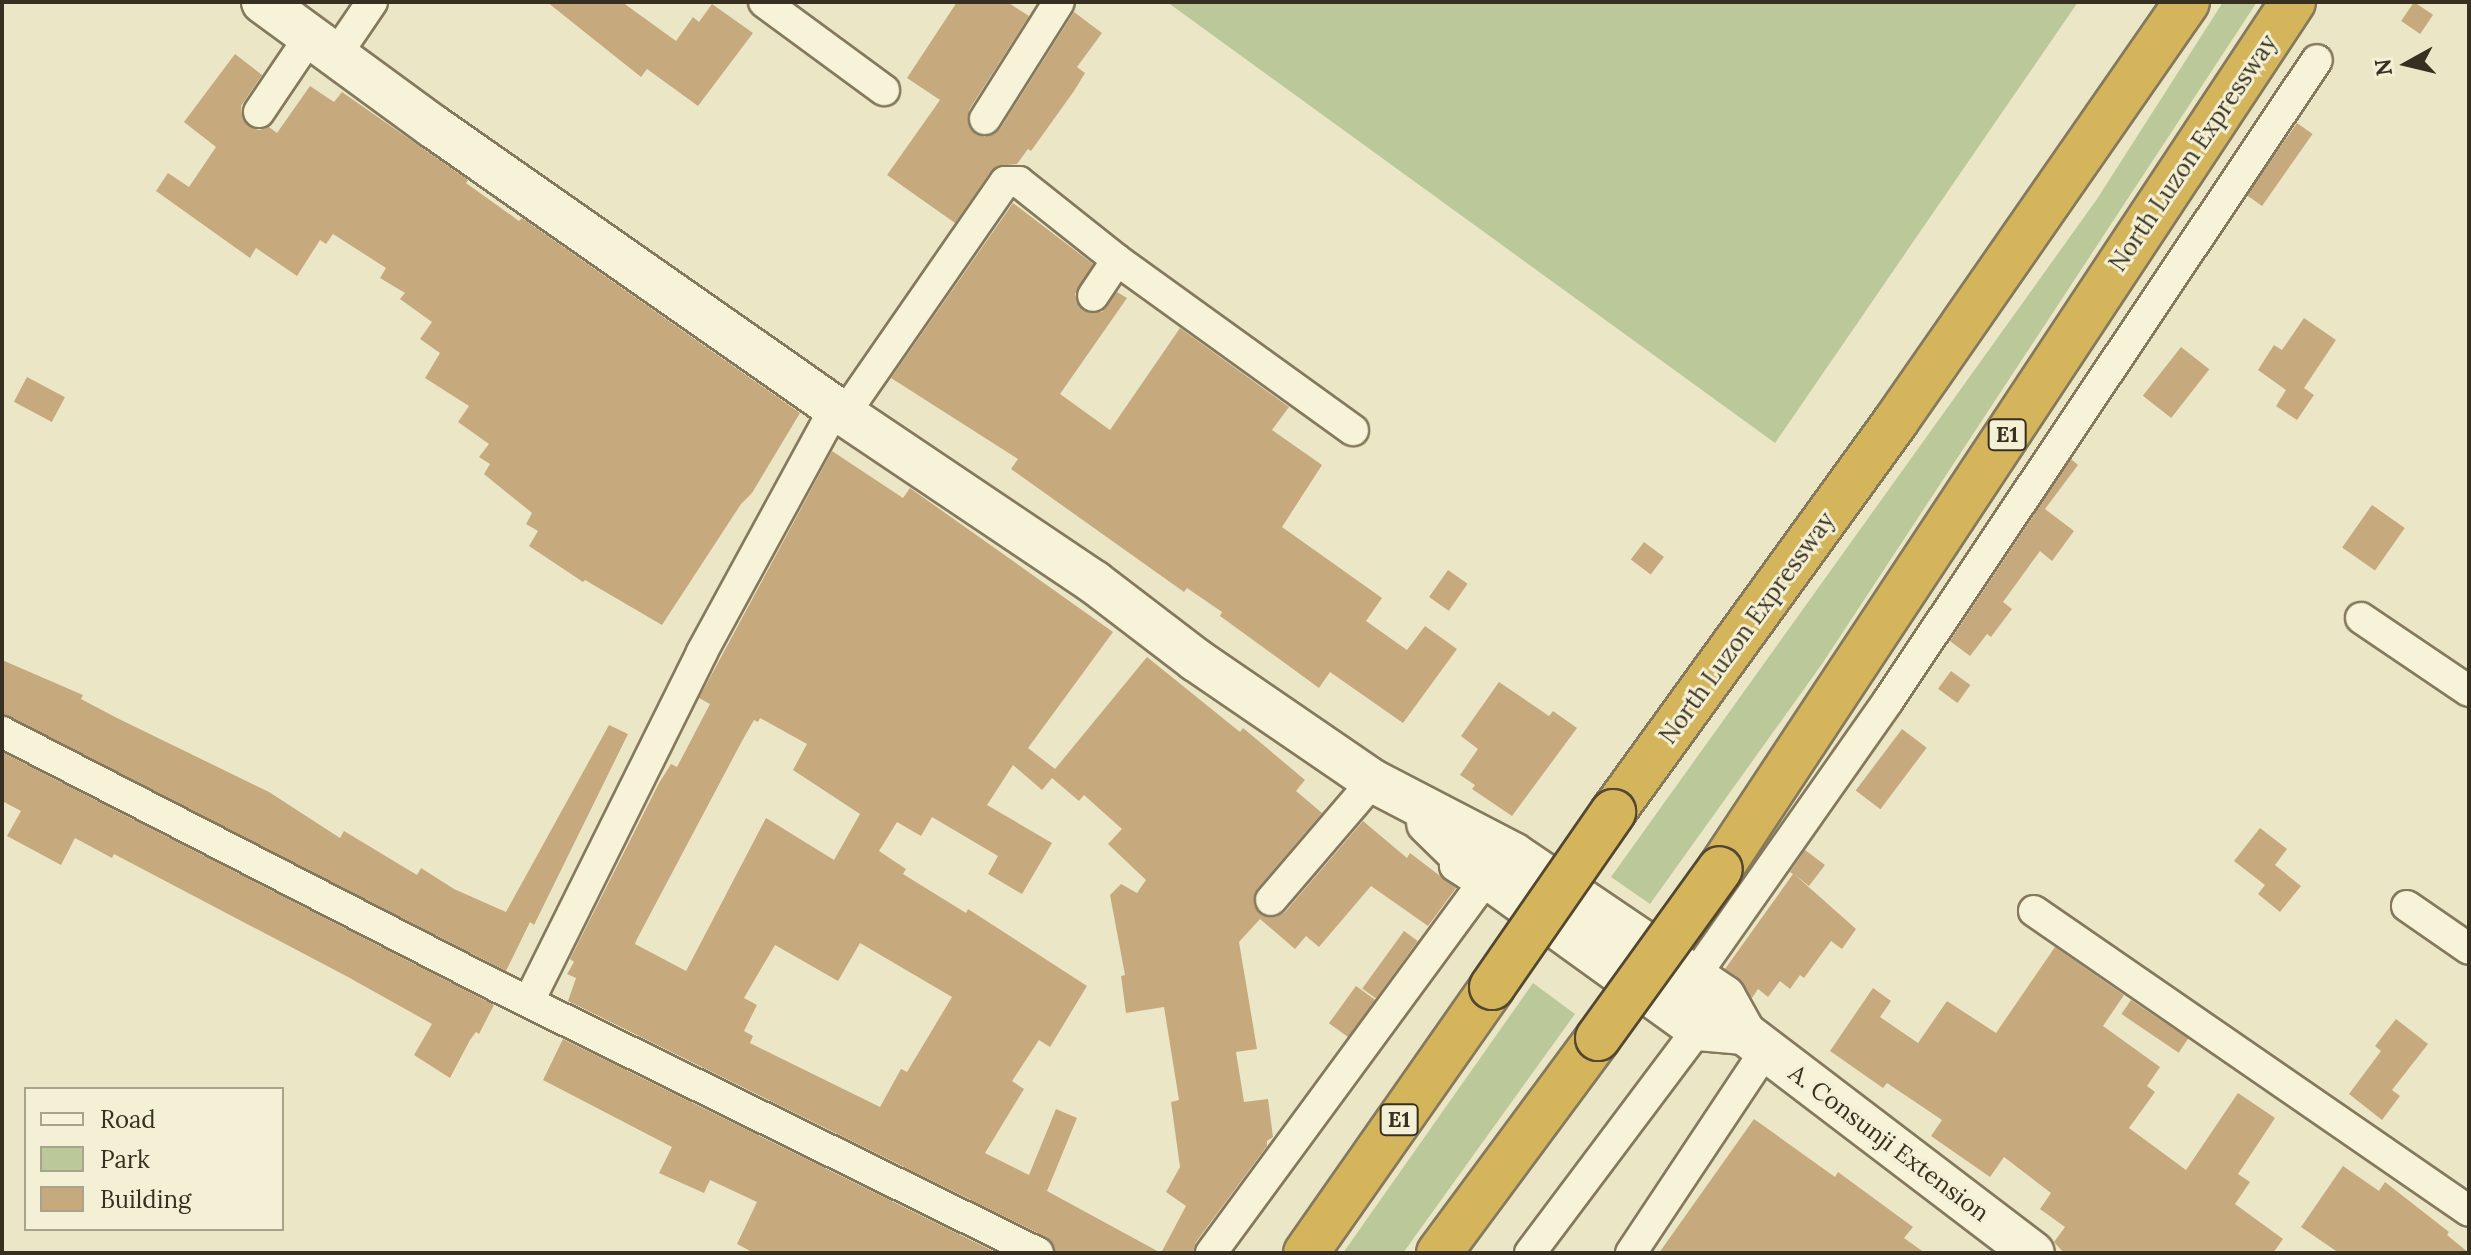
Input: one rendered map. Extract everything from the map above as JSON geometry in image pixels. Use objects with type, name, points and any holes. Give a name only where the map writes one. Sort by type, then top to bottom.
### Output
[{"type":"highway","name":"North Luzon Expressway","points":[[1306,1253],[1613,812],[1896,421],[2187,2]]},
{"type":"highway","name":"North Luzon Expressway","points":[[1439,1253],[1720,869],[2293,2]]},
{"type":"main road","points":[[299,22],[428,137],[1094,582],[1196,660],[1388,790],[1513,854],[1724,997],[1755,1042]]},
{"type":"main road","points":[[1388,790],[1472,866],[1698,1029],[1755,1042]]},
{"type":"main road","name":"A. Consunji Extension","points":[[1755,1042],[2033,1253]]},
{"type":"street","points":[[259,112],[299,22],[372,2]]},
{"type":"street","points":[[764,2],[884,90]]},
{"type":"street","points":[[985,119],[1059,2]]},
{"type":"street","points":[[1694,977],[1888,701],[2317,60]]},
{"type":"street","points":[[529,1001],[702,652],[840,410],[1005,182],[1019,182],[1117,260],[1353,430]]},
{"type":"street","points":[[1093,296],[1117,260]]},
{"type":"street","points":[[2361,618],[2469,691]]},
{"type":"street","points":[[2,732],[529,1001],[1038,1253]]},
{"type":"street","points":[[1211,1253],[1478,889],[1475,879],[1436,853],[1420,837],[1388,790],[1271,900]]},
{"type":"street","points":[[2407,906],[2469,949]]},
{"type":"street","points":[[2034,911],[2469,1211]]},
{"type":"street","points":[[1530,1253],[1698,1029]]},
{"type":"street","points":[[1631,1253],[1755,1042]]},
{"type":"green space","points":[[1167,2],[2078,2],[1775,443]]},
{"type":"green space","points":[[2223,2],[2257,2],[1822,664],[1650,904],[1611,877],[2097,199]]},
{"type":"green space","points":[[1533,983],[1575,1014],[1403,1253],[1343,1253]]},
{"type":"building","points":[[547,2],[622,2],[676,41],[693,17],[699,22],[712,4],[753,33],[698,106],[647,69],[641,77]]},
{"type":"building","points":[[957,2],[1007,2],[1029,16],[969,110],[970,128],[984,137],[1000,129],[1074,12],[1102,33],[1077,67],[1085,73],[1031,151],[1028,149],[1017,164],[997,166],[991,171],[955,223],[887,175],[940,100],[907,78]]},
{"type":"building","points":[[2414,2],[2433,15],[2420,34],[2401,21]]},
{"type":"building","points":[[235,54],[262,75],[241,106],[243,119],[250,127],[259,130],[269,127],[277,133],[310,86],[334,102],[342,92],[468,180],[466,183],[519,221],[522,218],[800,413],[752,493],[741,504],[662,625],[585,580],[583,582],[529,546],[538,531],[526,524],[532,513],[484,474],[490,464],[479,457],[489,444],[458,422],[469,406],[425,378],[440,353],[420,339],[432,322],[400,299],[405,293],[380,278],[386,268],[333,234],[326,244],[320,240],[297,276],[256,248],[250,258],[156,191],[168,173],[189,187],[216,147],[184,122]]},
{"type":"building","points":[[2297,123],[2313,134],[2262,206],[2247,195]]},
{"type":"building","points":[[1013,203],[1093,264],[1075,294],[1082,310],[1102,312],[1117,292],[1127,298],[1060,394],[1110,430],[1180,328],[1289,407],[1272,430],[1322,465],[1282,527],[1382,598],[1366,621],[1407,650],[1425,626],[1457,649],[1403,723],[1330,672],[1319,688],[1220,616],[1222,612],[1187,588],[1184,592],[1011,469],[1018,459],[891,378]]},
{"type":"building","points":[[2304,318],[2336,340],[2304,388],[2314,395],[2297,420],[2276,406],[2286,390],[2258,370],[2274,345],[2282,350]]},
{"type":"building","points":[[2181,347],[2209,369],[2171,418],[2143,396]]},
{"type":"building","points":[[27,377],[65,397],[52,422],[14,402]]},
{"type":"building","points":[[832,451],[903,498],[910,488],[1113,632],[1028,748],[1055,769],[1147,657],[1240,732],[1243,728],[1305,780],[1296,791],[1322,813],[1257,889],[1254,905],[1260,914],[1276,917],[1285,912],[1363,821],[1407,858],[1410,853],[1456,888],[1428,926],[1371,886],[1319,947],[1306,936],[1295,949],[1260,919],[1239,942],[1257,1049],[1236,1052],[1244,1102],[1268,1099],[1273,1137],[1267,1141],[1267,1146],[1196,1242],[1193,1253],[1161,1253],[1056,1253],[1046,1237],[568,1001],[576,978],[567,974],[574,962],[570,959],[659,783],[671,764],[677,767],[710,704],[699,698]],"holes":[[[760,718],[807,744],[793,770],[860,814],[834,860],[766,818],[686,971],[635,944],[742,741],[754,720],[758,722]],[[1013,765],[1042,790],[1052,778],[1079,801],[1084,795],[1122,829],[1108,844],[1146,880],[1137,893],[1121,884],[1110,895],[1125,975],[1121,976],[1126,1013],[1164,1007],[1179,1100],[1171,1102],[1180,1167],[1166,1192],[1186,1206],[1161,1253],[1047,1191],[1077,1118],[1056,1109],[1029,1175],[985,1153],[1024,1089],[1012,1081],[1039,1040],[1050,1047],[1087,986],[968,909],[966,913],[903,874],[906,869],[879,851],[897,822],[921,836],[932,817],[998,856],[988,874],[1022,894],[1052,843],[987,805]],[[860,943],[952,997],[907,1072],[901,1069],[880,1107],[750,1043],[753,1036],[744,1031],[757,1005],[744,998],[775,945],[838,981]]]},
{"type":"building","points":[[2071,459],[2078,465],[2045,509],[2074,531],[2052,561],[2040,551],[2003,602],[2012,609],[1991,637],[1987,634],[1970,656],[1950,641]]},
{"type":"building","points":[[2372,505],[2405,528],[2375,571],[2342,548]]},
{"type":"building","points":[[1644,542],[1664,557],[1651,575],[1631,560]]},
{"type":"building","points":[[1448,570],[1468,584],[1449,611],[1429,597]]},
{"type":"building","points":[[2,660],[83,695],[81,699],[117,718],[269,792],[340,838],[344,831],[417,875],[421,868],[454,889],[506,912],[609,725],[628,734],[534,925],[530,922],[506,971],[2,714]]},
{"type":"building","points":[[1951,671],[1970,685],[1957,703],[1938,689]]},
{"type":"building","points":[[1499,682],[1549,716],[1553,711],[1577,728],[1512,816],[1472,789],[1475,785],[1460,775],[1478,749],[1461,736]]},
{"type":"building","points":[[1902,729],[1927,748],[1880,809],[1856,790]]},
{"type":"building","points":[[2,752],[494,1005],[479,1034],[476,1032],[470,1040],[450,1078],[414,1055],[432,1024],[348,977],[114,854],[112,858],[75,838],[61,865],[7,836],[21,811],[2,801]]},
{"type":"building","points":[[2260,828],[2287,849],[2275,865],[2301,886],[2280,912],[2258,894],[2265,885],[2234,861]]},
{"type":"building","points":[[1805,850],[1825,865],[1809,886],[1794,874],[1856,929],[1842,949],[1831,941],[1804,978],[1800,975],[1790,989],[1780,981],[1768,997],[1758,989],[1752,998],[1738,978],[1725,969],[1793,874],[1790,872]]},
{"type":"building","points":[[1404,931],[1418,941],[1376,998],[1362,988]]},
{"type":"building","points":[[2055,947],[2124,995],[2103,1026],[2160,1067],[2147,1086],[2155,1092],[2129,1128],[2186,1170],[2238,1093],[2275,1118],[2238,1174],[2250,1182],[2235,1204],[2283,1239],[2273,1253],[2064,1253],[2054,1242],[2065,1227],[2040,1209],[2051,1193],[2004,1157],[1990,1177],[1931,1136],[1942,1120],[1887,1083],[1883,1088],[1830,1051],[1873,988],[1891,1001],[1880,1017],[1918,1043],[1947,1001],[1996,1033]]},
{"type":"building","points":[[1356,986],[1375,1000],[1348,1037],[1329,1023]]},
{"type":"building","points":[[2131,1000],[2188,1039],[2179,1053],[2121,1014]]},
{"type":"building","points":[[2396,1019],[2428,1044],[2392,1090],[2400,1096],[2382,1120],[2349,1094],[2381,1051],[2375,1046]]},
{"type":"building","points":[[563,1039],[997,1253],[754,1253],[737,1244],[757,1202],[710,1180],[704,1193],[659,1173],[672,1147],[543,1080]]},
{"type":"building","points":[[1754,1119],[1835,1177],[1838,1172],[1913,1227],[1904,1238],[1925,1253],[1659,1253]]},
{"type":"building","points":[[2343,1166],[2379,1191],[2385,1182],[2449,1232],[2447,1235],[2469,1253],[2339,1253],[2301,1227]]}]
